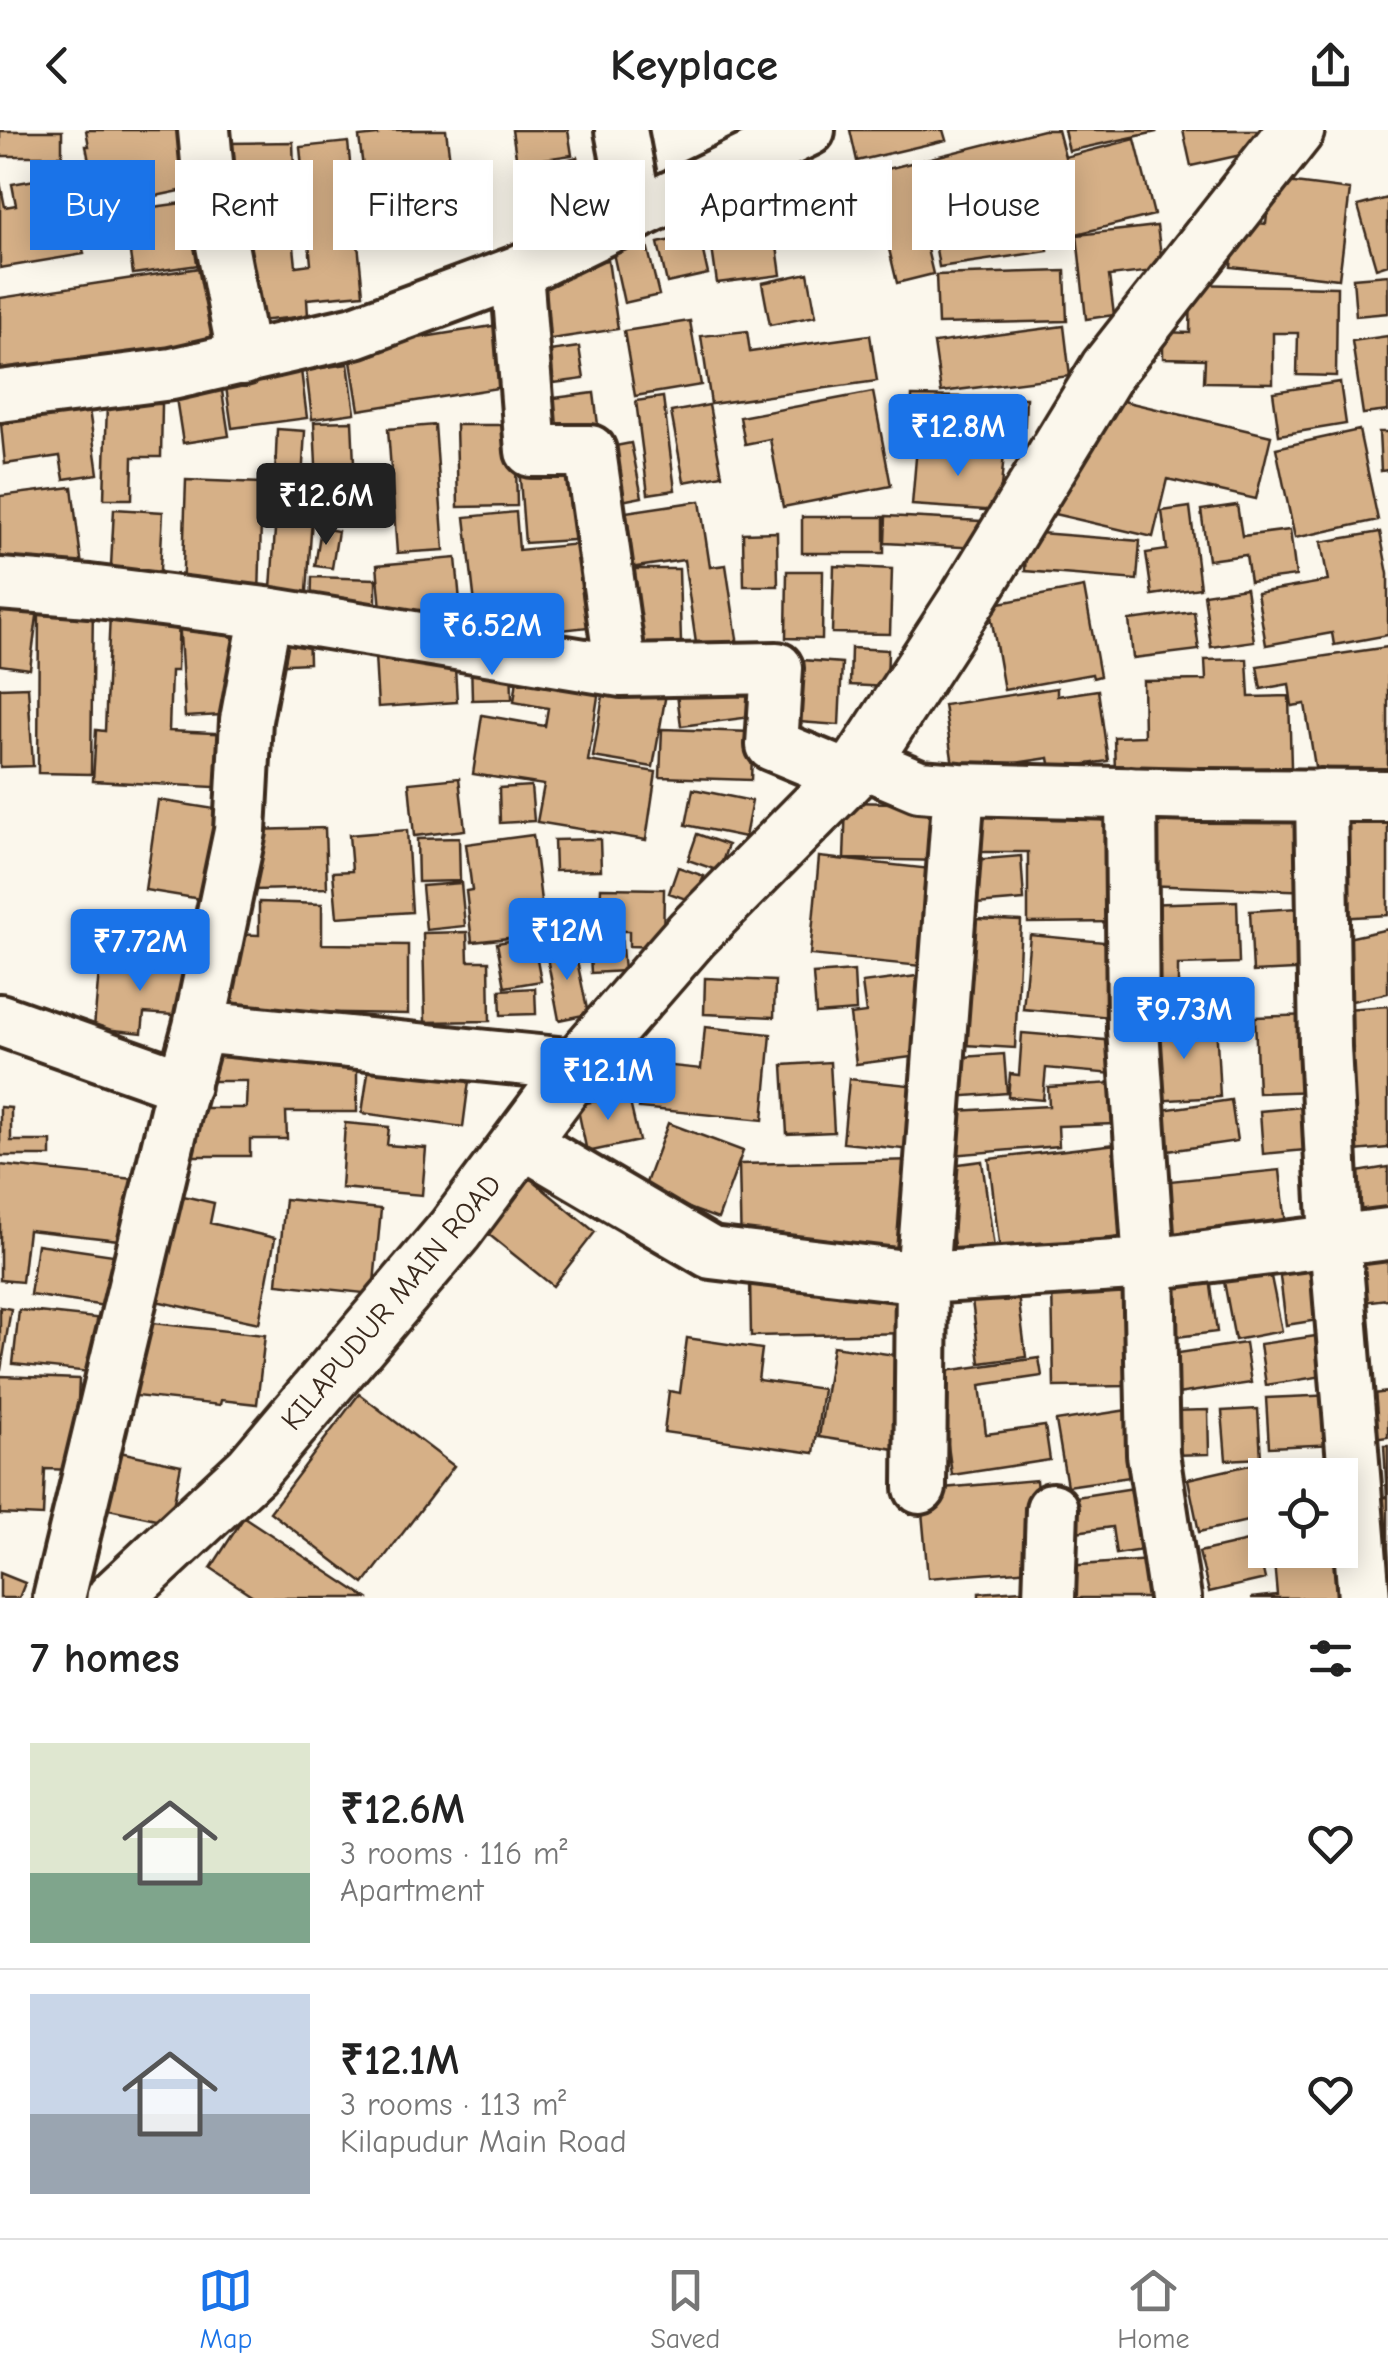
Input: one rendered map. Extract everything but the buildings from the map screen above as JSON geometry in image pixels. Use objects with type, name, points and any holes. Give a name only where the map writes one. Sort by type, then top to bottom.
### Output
[{"type":"street","points":[[204,130],[208,173],[244,358]]},
{"type":"street","points":[[621,130],[627,160]]},
{"type":"street","points":[[645,210],[809,130]]},
{"type":"street","name":"KILAPUDUR MAIN ROAD","points":[[115,1598],[252,1470],[455,1230],[578,1065],[692,934],[855,769],[970,597],[1108,369],[1296,130]]},
{"type":"street","points":[[0,396],[172,374],[355,332],[518,272],[563,250]]},
{"type":"street","points":[[518,272],[531,452],[590,451],[621,671]]},
{"type":"street","points":[[0,584],[89,591],[266,614],[621,671],[777,668],[772,745],[919,786],[1388,796]]},
{"type":"street","points":[[59,1598],[199,1027],[240,831],[246,720],[266,614]]},
{"type":"street","points":[[920,1488],[922,1278],[959,789]]},
{"type":"street","points":[[1131,793],[1133,1029],[1149,1264],[1153,1454],[1175,1598]]},
{"type":"street","points":[[1321,795],[1324,1047],[1364,1598]]},
{"type":"street","points":[[0,1020],[184,1084]]},
{"type":"street","points":[[199,1027],[578,1065]]},
{"type":"street","points":[[522,1142],[711,1252],[922,1278],[1149,1264],[1388,1234]]},
{"type":"street","points":[[1049,1598],[1052,1509]]}]
